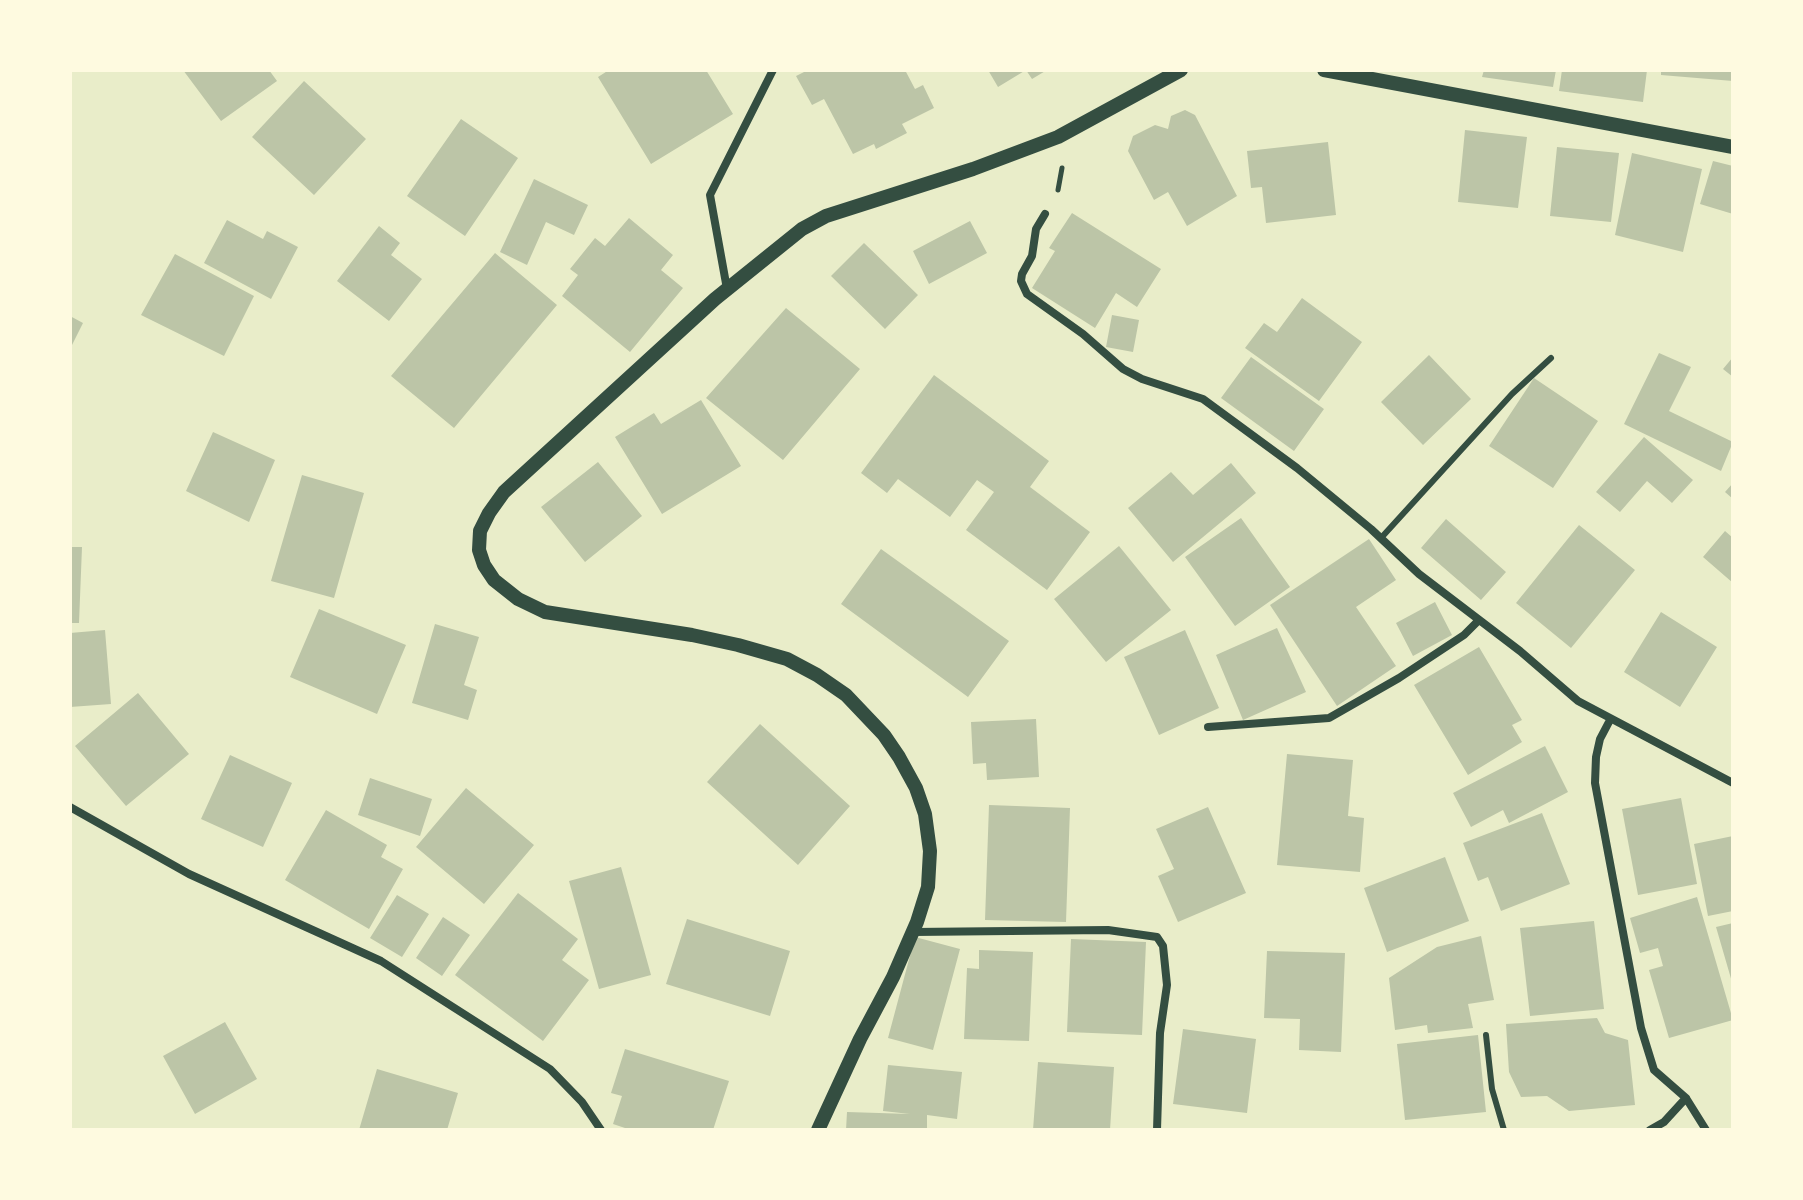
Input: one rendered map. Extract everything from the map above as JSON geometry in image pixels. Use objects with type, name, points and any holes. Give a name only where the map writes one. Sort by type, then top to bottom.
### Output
[{"type":"street","points":[[727,289],[710,195],[773,70]]},
{"type":"street","points":[[818,1130],[913,932],[928,887],[930,851],[925,814],[916,788],[892,746],[866,714],[846,695],[817,675],[787,659],[738,645],[545,612],[518,599],[494,580],[479,550],[480,531],[504,492],[727,289],[802,229],[826,216],[984,165],[1058,137],[1181,70]]},
{"type":"street","points":[[1324,70],[1733,147]]},
{"type":"street","points":[[1045,214],[1036,229],[1032,256],[1022,274],[1021,281],[1027,294],[1083,334],[1123,369],[1142,379],[1203,399],[1297,468],[1419,574],[1520,651],[1578,701],[1733,783]]},
{"type":"street","points":[[1208,727],[1329,718],[1399,678],[1464,635],[1478,621]]},
{"type":"street","points":[[1610,720],[1600,739],[1595,783],[1641,1028],[1654,1070],[1686,1098],[1706,1130]]},
{"type":"street","points":[[70,807],[189,874],[381,961],[550,1069],[582,1102],[601,1130]]},
{"type":"street","points":[[913,932],[1108,930],[1157,937],[1163,946],[1167,985],[1159,1047],[1157,1130]]},
{"type":"street","points":[[1650,1130],[1664,1122],[1686,1098]]},
{"type":"lane","points":[[1381,538],[1512,394],[1551,358]]},
{"type":"lane","points":[[1486,1035],[1492,1089],[1504,1130]]},
{"type":"path","points":[[1045,214],[1058,190],[1064,152],[1058,137]]},
{"type":"building","points":[[183,70],[269,70],[277,81],[221,121]]},
{"type":"building","points":[[609,70],[706,70],[733,114],[651,164],[598,77]]},
{"type":"building","points":[[808,70],[905,70],[915,89],[923,85],[934,108],[902,124],[907,133],[876,149],[874,144],[853,154],[824,99],[812,105],[796,76]]},
{"type":"building","points":[[988,70],[1026,70],[998,87]]},
{"type":"building","points":[[1026,70],[1047,70],[1032,79]]},
{"type":"building","points":[[1484,70],[1556,70],[1553,87],[1482,77]]},
{"type":"building","points":[[1562,70],[1647,70],[1643,102],[1559,91]]},
{"type":"building","points":[[1661,70],[1733,70],[1733,81],[1661,75]]},
{"type":"building","points":[[304,81],[366,139],[314,195],[252,137]]},
{"type":"building","points":[[1185,110],[1195,115],[1237,196],[1187,226],[1168,192],[1154,200],[1128,151],[1133,136],[1155,125],[1168,129],[1171,116]]},
{"type":"building","points":[[461,119],[518,158],[465,236],[407,196]]},
{"type":"building","points":[[1465,130],[1527,137],[1518,208],[1458,202]]},
{"type":"building","points":[[1328,142],[1336,215],[1266,223],[1262,187],[1251,188],[1247,151]]},
{"type":"building","points":[[1557,147],[1619,153],[1611,222],[1550,216]]},
{"type":"building","points":[[1632,153],[1702,169],[1683,252],[1615,235]]},
{"type":"building","points":[[1713,161],[1733,166],[1733,214],[1700,204]]},
{"type":"building","points":[[534,179],[588,205],[574,235],[546,222],[527,265],[500,252]]},
{"type":"building","points":[[1072,213],[1161,269],[1137,307],[1116,293],[1095,328],[1032,288],[1055,251],[1049,248]]},
{"type":"building","points":[[629,218],[673,255],[661,270],[683,288],[630,352],[562,296],[578,275],[570,269],[595,238],[605,246]]},
{"type":"building","points":[[227,220],[263,239],[267,231],[298,247],[271,299],[204,263]]},
{"type":"building","points":[[970,221],[987,253],[929,284],[913,251]]},
{"type":"building","points":[[379,226],[400,243],[391,255],[422,279],[389,321],[337,281]]},
{"type":"building","points":[[864,243],[918,295],[885,329],[831,276]]},
{"type":"building","points":[[495,253],[557,305],[454,428],[391,376]]},
{"type":"building","points":[[175,254],[254,296],[224,356],[141,315]]},
{"type":"building","points":[[1302,298],[1362,342],[1319,401],[1245,348],[1264,323],[1277,332]]},
{"type":"building","points":[[786,308],[860,369],[783,460],[706,398]]},
{"type":"building","points":[[1112,315],[1139,320],[1133,352],[1106,347]]},
{"type":"building","points":[[70,316],[83,323],[70,349]]},
{"type":"building","points":[[1659,353],[1691,367],[1669,411],[1733,442],[1721,471],[1624,424]]},
{"type":"building","points":[[1429,355],[1471,399],[1423,445],[1381,402]]},
{"type":"building","points":[[1251,357],[1324,409],[1294,451],[1221,398]]},
{"type":"building","points":[[1733,357],[1733,377],[1723,369]]},
{"type":"building","points":[[934,375],[1049,461],[1030,487],[1090,532],[1047,590],[966,530],[994,492],[977,480],[950,517],[898,479],[887,493],[861,473]]},
{"type":"building","points":[[1534,378],[1598,421],[1553,488],[1489,446]]},
{"type":"building","points":[[701,400],[741,466],[662,514],[615,437],[654,413],[661,424]]},
{"type":"building","points":[[213,432],[275,460],[249,522],[186,491]]},
{"type":"building","points":[[1644,437],[1693,480],[1672,503],[1647,481],[1620,512],[1596,492]]},
{"type":"building","points":[[598,462],[642,516],[585,562],[541,507]]},
{"type":"building","points":[[1231,463],[1256,493],[1173,562],[1128,508],[1171,472],[1193,495]]},
{"type":"building","points":[[302,475],[364,493],[334,598],[271,581]]},
{"type":"building","points":[[1733,483],[1733,499],[1725,492]]},
{"type":"building","points":[[1241,518],[1290,587],[1235,626],[1185,557]]},
{"type":"building","points":[[1446,519],[1506,572],[1481,600],[1421,548]]},
{"type":"building","points":[[1579,525],[1635,570],[1571,648],[1516,603]]},
{"type":"building","points":[[1725,531],[1733,538],[1733,583],[1703,557]]},
{"type":"building","points":[[1369,539],[1396,580],[1356,607],[1396,666],[1337,706],[1270,605]]},
{"type":"building","points":[[1119,546],[1171,610],[1106,662],[1054,599]]},
{"type":"building","points":[[70,547],[82,547],[79,623],[70,623]]},
{"type":"building","points":[[881,549],[1009,641],[968,697],[841,604]]},
{"type":"building","points":[[1435,602],[1452,635],[1413,656],[1396,623]]},
{"type":"building","points":[[319,609],[406,645],[377,714],[290,677]]},
{"type":"building","points":[[1661,612],[1717,647],[1680,707],[1624,672]]},
{"type":"building","points":[[435,624],[479,637],[464,685],[477,690],[468,720],[412,703]]},
{"type":"building","points":[[1277,628],[1306,692],[1243,720],[1216,655]]},
{"type":"building","points":[[105,630],[111,704],[70,707],[70,633]]},
{"type":"building","points":[[1185,630],[1219,708],[1159,735],[1124,657]]},
{"type":"building","points":[[1479,647],[1522,720],[1512,725],[1522,742],[1468,775],[1414,685]]},
{"type":"building","points":[[138,693],[189,754],[126,806],[75,746]]},
{"type":"building","points":[[1036,719],[1039,777],[987,780],[986,763],[973,764],[971,722]]},
{"type":"building","points":[[760,724],[850,806],[798,865],[707,782]]},
{"type":"building","points":[[1545,746],[1568,792],[1509,823],[1503,810],[1471,827],[1453,793]]},
{"type":"building","points":[[1287,754],[1353,760],[1348,816],[1364,818],[1360,872],[1277,865]]},
{"type":"building","points":[[230,755],[292,783],[263,847],[201,819]]},
{"type":"building","points":[[370,778],[432,799],[420,836],[358,815]]},
{"type":"building","points":[[466,788],[534,845],[484,904],[416,847]]},
{"type":"building","points":[[1681,798],[1697,884],[1638,895],[1622,809]]},
{"type":"building","points":[[989,805],[1070,808],[1066,922],[985,920]]},
{"type":"building","points":[[1208,807],[1246,893],[1178,922],[1158,876],[1174,869],[1156,829]]},
{"type":"building","points":[[326,810],[387,845],[381,857],[403,869],[369,929],[285,880]]},
{"type":"building","points":[[1542,813],[1570,884],[1501,911],[1488,877],[1478,881],[1463,843]]},
{"type":"building","points":[[1733,836],[1733,911],[1708,916],[1694,844]]},
{"type":"building","points":[[1445,857],[1469,921],[1387,952],[1364,888]]},
{"type":"building","points":[[621,867],[651,975],[599,989],[569,881]]},
{"type":"building","points":[[518,893],[578,939],[562,960],[589,980],[543,1041],[455,975]]},
{"type":"building","points":[[397,895],[429,914],[402,957],[370,938]]},
{"type":"building","points":[[1697,897],[1733,1020],[1669,1038],[1649,970],[1663,966],[1658,948],[1640,953],[1630,918]]},
{"type":"building","points":[[443,917],[470,935],[442,976],[416,958]]},
{"type":"building","points":[[687,919],[790,951],[770,1016],[666,984]]},
{"type":"building","points":[[1594,921],[1604,1009],[1530,1016],[1520,928]]},
{"type":"building","points":[[1733,923],[1733,982],[1732,982],[1716,927]]},
{"type":"building","points":[[1481,936],[1494,1000],[1468,1004],[1473,1028],[1428,1033],[1427,1025],[1395,1030],[1389,978],[1437,947]]},
{"type":"building","points":[[915,937],[960,949],[933,1050],[888,1038]]},
{"type":"building","points":[[1071,939],[1146,942],[1142,1035],[1067,1032]]},
{"type":"building","points":[[979,950],[1033,952],[1029,1041],[964,1039],[967,968],[979,969]]},
{"type":"building","points":[[1267,951],[1345,953],[1341,1052],[1299,1050],[1300,1019],[1264,1018]]},
{"type":"building","points":[[1597,1018],[1605,1033],[1628,1040],[1635,1105],[1569,1111],[1547,1096],[1521,1097],[1509,1072],[1506,1024]]},
{"type":"building","points":[[225,1022],[257,1079],[195,1114],[163,1056]]},
{"type":"building","points":[[1183,1029],[1256,1039],[1247,1113],[1173,1104]]},
{"type":"building","points":[[1478,1035],[1486,1112],[1405,1120],[1397,1044]]},
{"type":"building","points":[[625,1049],[729,1081],[713,1130],[631,1130],[613,1124],[622,1096],[611,1093]]},
{"type":"building","points":[[1038,1062],[1114,1067],[1110,1130],[1033,1130]]},
{"type":"building","points":[[888,1065],[962,1072],[957,1119],[927,1115],[927,1130],[846,1130],[847,1112],[910,1114],[883,1111]]},
{"type":"building","points":[[377,1069],[458,1093],[447,1130],[359,1130]]}]
